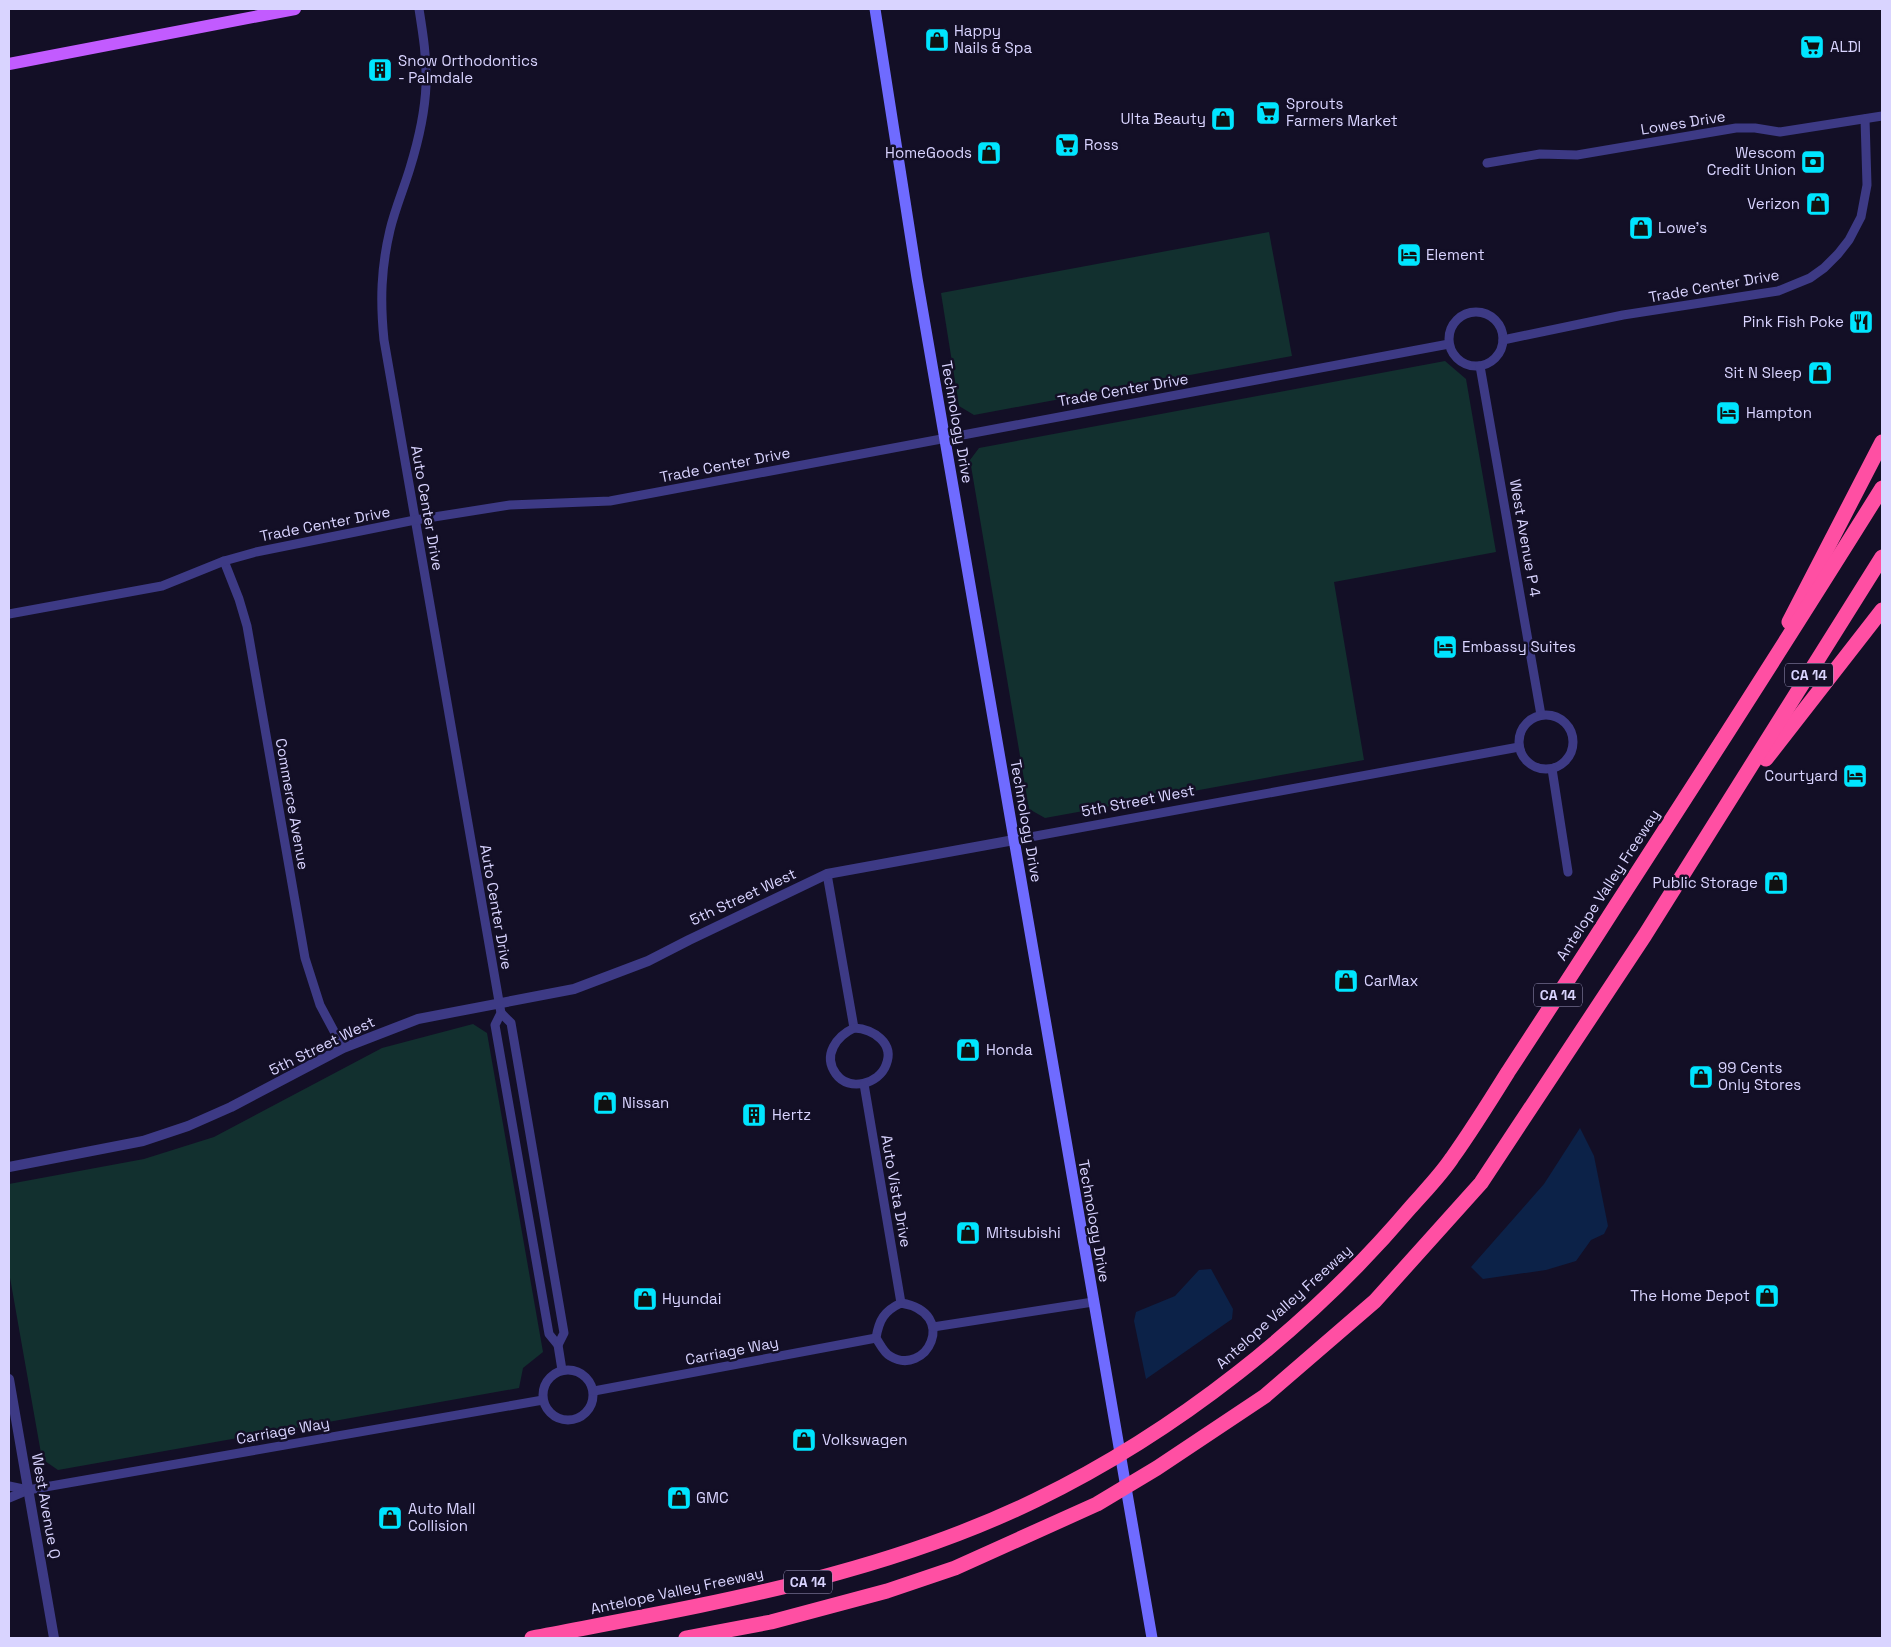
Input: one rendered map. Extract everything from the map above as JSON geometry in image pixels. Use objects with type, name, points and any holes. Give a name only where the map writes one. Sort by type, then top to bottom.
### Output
[{"type":"highway","points":[[1762,680],[1797,605],[1882,442]]},
{"type":"highway","name":"Antelope Valley Freeway","points":[[532,1638],[805,1582],[893,1557],[977,1526],[1033,1502],[1153,1433],[1220,1388],[1311,1311],[1378,1246],[1450,1161],[1762,680],[1882,488]]},
{"type":"highway","name":"CA 14","points":[[686,1638],[770,1622],[887,1591],[955,1568],[1097,1504],[1157,1468],[1265,1396],[1375,1302],[1481,1183],[1640,943],[1882,557]]},
{"type":"highway","points":[[1735,794],[1759,768],[1882,610]]},
{"type":"main road","points":[[9,64],[295,9]]},
{"type":"main road","name":"Technology Drive","points":[[875,9],[944,438],[1152,1638]]},
{"type":"street","name":"Auto Center Drive","points":[[419,9],[425,48],[426,85],[421,124],[412,162],[390,228],[383,265],[380,303],[384,340],[501,1013],[495,1025],[548,1334],[558,1345],[562,1370]]},
{"type":"street","name":"Lowes Drive","points":[[1487,163],[1540,154],[1577,155],[1736,128],[1755,128],[1780,132],[1882,116]]},
{"type":"street","name":"Trade Center Drive","points":[[1503,340],[1623,315],[1778,291],[1810,278],[1824,268],[1841,250],[1853,234],[1861,217],[1867,193],[1868,177],[1865,119]]},
{"type":"street","points":[[1476,312],[1491,316],[1498,323],[1503,340],[1502,349],[1489,363],[1480,366],[1467,365],[1453,353],[1449,344],[1449,335],[1452,326],[1458,318],[1476,312]]},
{"type":"street","name":"Trade Center Drive","points":[[9,614],[162,586],[224,560],[415,520],[510,505],[610,501],[1449,344]]},
{"type":"street","name":"West Avenue P 4","points":[[1480,366],[1541,715]]},
{"type":"street","name":"Commerce Avenue","points":[[224,560],[248,626],[305,958],[320,1005],[343,1048]]},
{"type":"street","points":[[1541,715],[1558,718],[1566,723],[1574,740],[1568,759],[1561,766],[1552,769],[1544,770],[1527,762],[1519,747],[1522,729],[1529,721],[1541,715]]},
{"type":"street","name":"5th Street West","points":[[9,1167],[143,1141],[188,1126],[231,1108],[343,1048],[418,1019],[574,989],[648,961],[689,939],[827,874],[1519,747]]},
{"type":"street","points":[[1552,769],[1568,872]]},
{"type":"street","points":[[827,874],[854,1028]]},
{"type":"street","name":"Auto Center Drive","points":[[501,1013],[512,1023],[537,1168],[564,1333],[558,1345]]},
{"type":"street","points":[[854,1028],[865,1029],[875,1033],[882,1040],[887,1051],[887,1063],[882,1073],[864,1084],[855,1084],[843,1080],[836,1074],[831,1061],[832,1047],[842,1034],[854,1028]]},
{"type":"street","name":"Auto Vista Drive","points":[[864,1084],[901,1303]]},
{"type":"street","points":[[933,1327],[1093,1302]]},
{"type":"street","points":[[901,1303],[913,1305],[926,1313],[933,1327],[932,1343],[924,1353],[910,1360],[899,1360],[889,1356],[876,1338],[883,1315],[901,1303]]},
{"type":"street","name":"Carriage Way","points":[[594,1391],[876,1338]]},
{"type":"street","points":[[562,1370],[572,1370],[584,1375],[594,1391],[588,1410],[576,1419],[566,1420],[554,1416],[546,1408],[543,1400],[544,1387],[549,1378],[562,1370]]},
{"type":"street","name":"West Avenue Q","points":[[9,1379],[54,1638]]},
{"type":"street","name":"Carriage Way","points":[[28,1490],[543,1400]]},
{"type":"street","points":[[9,1486],[28,1490]]},
{"type":"street","points":[[9,1498],[28,1490]]},
{"type":"green space","points":[[1269,232],[1292,356],[974,415],[959,406],[941,293]]},
{"type":"green space","points":[[1445,361],[1466,379],[1496,552],[1334,582],[1364,760],[1045,818],[1029,809],[970,460],[979,448]]},
{"type":"green space","points":[[473,1024],[487,1033],[543,1352],[523,1368],[519,1388],[58,1470],[42,1459],[9,1272],[9,1184],[144,1159],[214,1137],[382,1048]]},
{"type":"water","points":[[1580,1128],[1594,1156],[1608,1226],[1604,1234],[1591,1240],[1576,1261],[1546,1270],[1483,1279],[1471,1267],[1544,1184]]},
{"type":"water","points":[[1211,1269],[1233,1309],[1232,1319],[1146,1379],[1134,1321],[1136,1312],[1175,1296],[1199,1270]]},
{"type":"place","name":"Happy Nails & Spa","points":[[937,40]]},
{"type":"place","name":"ALDI","points":[[1812,47]]},
{"type":"place","name":"Snow Orthodontics - Palmdale","points":[[380,70]]},
{"type":"place","name":"Sprouts Farmers Market","points":[[1268,113]]},
{"type":"place","name":"Ulta Beauty","points":[[1223,119]]},
{"type":"place","name":"Ross","points":[[1067,145]]},
{"type":"place","name":"HomeGoods","points":[[989,153]]},
{"type":"place","name":"Wescom Credit Union","points":[[1813,162]]},
{"type":"place","name":"Verizon","points":[[1818,204]]},
{"type":"place","name":"Lowe's","points":[[1641,228]]},
{"type":"place","name":"Element","points":[[1409,255]]},
{"type":"place","name":"Pink Fish Poke","points":[[1861,322]]},
{"type":"place","name":"Sit N Sleep","points":[[1820,373]]},
{"type":"place","name":"Hampton","points":[[1728,413]]},
{"type":"place","name":"Embassy Suites","points":[[1445,647]]},
{"type":"place","name":"Courtyard","points":[[1855,776]]},
{"type":"place","name":"Public Storage","points":[[1776,883]]},
{"type":"place","name":"CarMax","points":[[1346,981]]},
{"type":"place","name":"Honda","points":[[968,1050]]},
{"type":"place","name":"99 Cents Only Stores","points":[[1701,1077]]},
{"type":"place","name":"Nissan","points":[[605,1103]]},
{"type":"place","name":"Hertz","points":[[754,1115]]},
{"type":"place","name":"Mitsubishi","points":[[968,1233]]},
{"type":"place","name":"The Home Depot","points":[[1767,1296]]},
{"type":"place","name":"Hyundai","points":[[645,1299]]},
{"type":"place","name":"Volkswagen","points":[[804,1440]]},
{"type":"place","name":"GMC","points":[[679,1498]]},
{"type":"place","name":"Auto Mall Collision","points":[[390,1518]]}]
